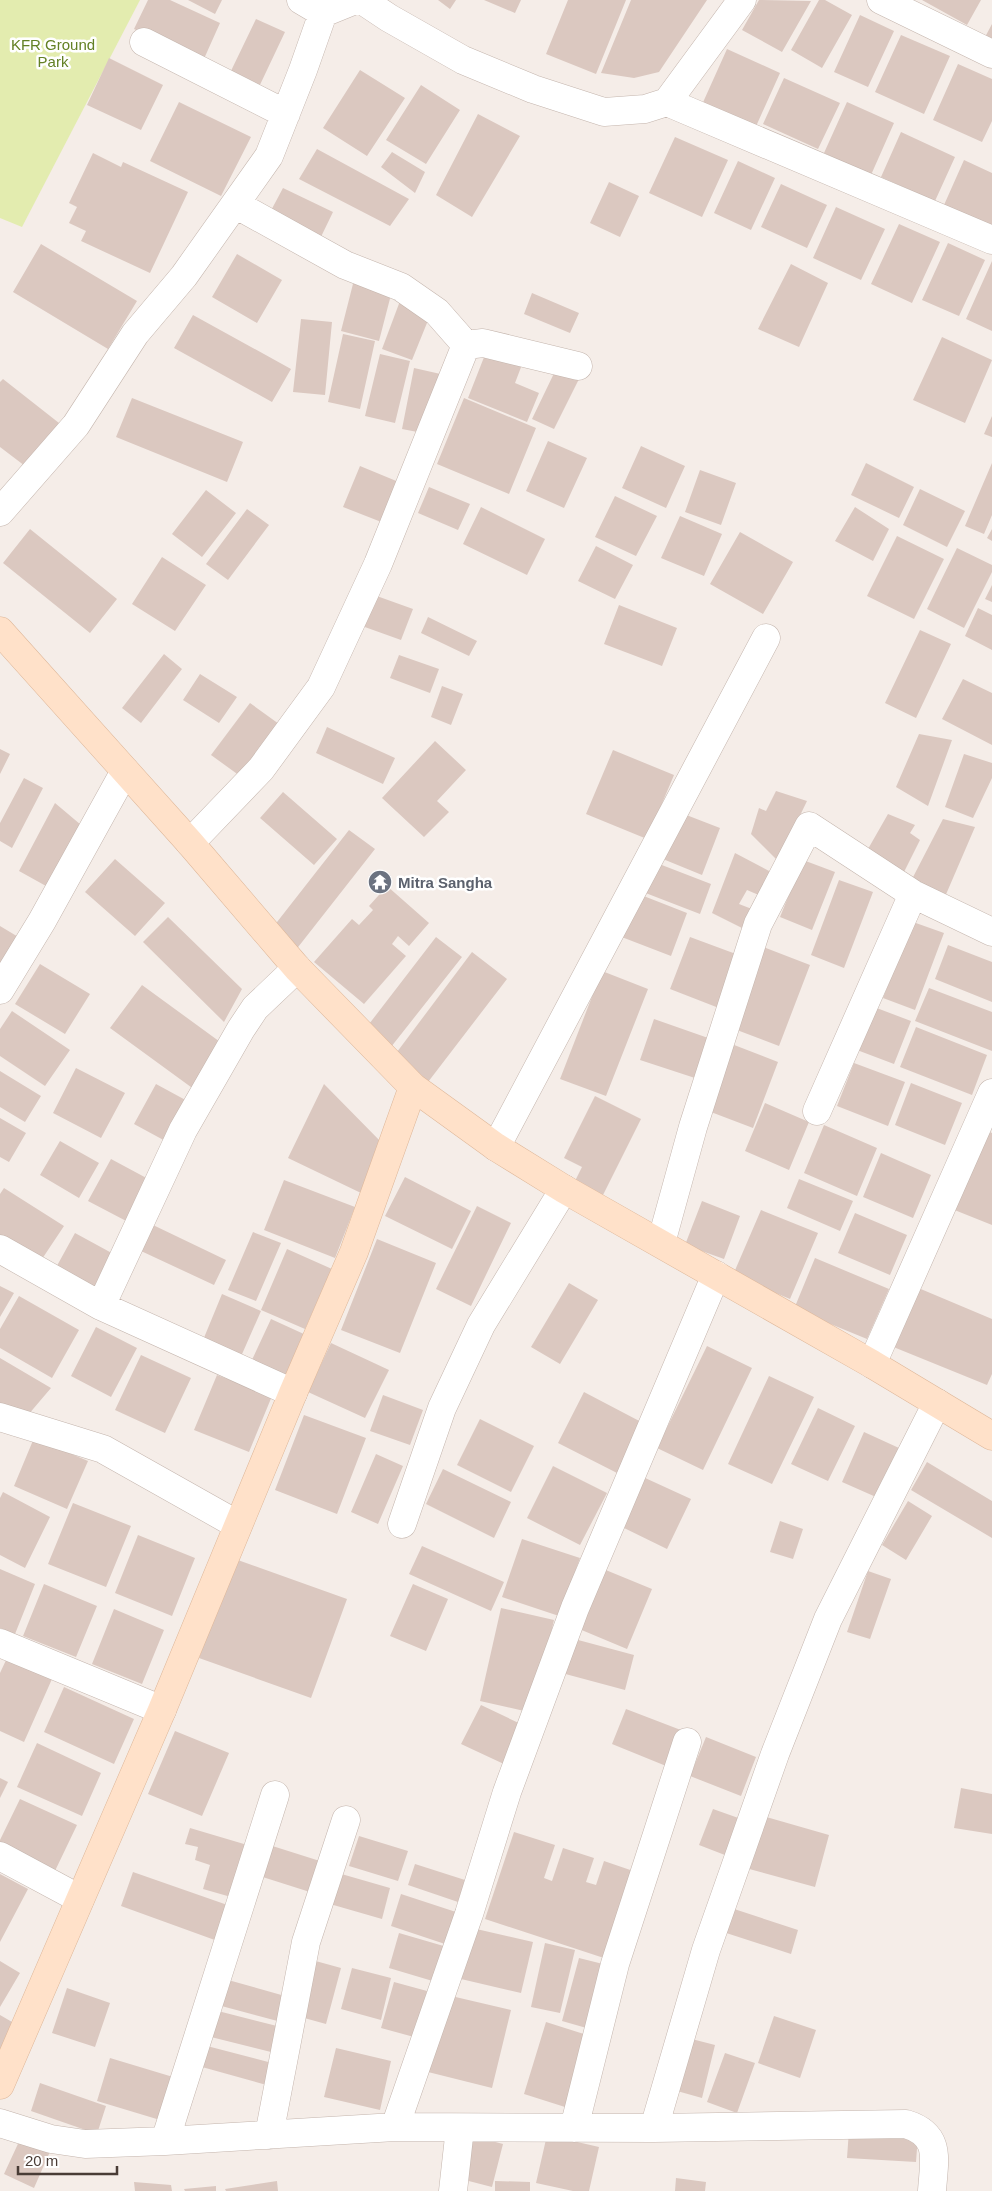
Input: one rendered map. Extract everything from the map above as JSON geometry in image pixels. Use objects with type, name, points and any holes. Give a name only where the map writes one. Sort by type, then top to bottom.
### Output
[{"type":"street","points":[[0,512],[76,425],[135,334],[184,276],[269,156],[286,114],[312,6],[355,0]]},
{"type":"street","points":[[362,0],[388,18],[463,60],[533,89],[604,112],[645,109],[667,102],[742,0]]},
{"type":"street","points":[[881,0],[992,54]]},
{"type":"street","points":[[144,42],[286,114]]},
{"type":"street","points":[[667,102],[992,240]]},
{"type":"street","points":[[234,204],[345,265],[400,287],[437,312],[466,345]]},
{"type":"street","points":[[466,345],[483,343],[578,366]]},
{"type":"street","points":[[190,843],[261,768],[321,687],[378,564],[466,345]]},
{"type":"street","points":[[0,631],[190,843],[297,968],[413,1087],[496,1147],[564,1189],[872,1364],[992,1436]]},
{"type":"street","points":[[496,1147],[766,638]]},
{"type":"street","points":[[0,990],[42,921],[125,771]]},
{"type":"street","points":[[661,1243],[693,1127],[758,924],[809,826],[913,894],[992,932]]},
{"type":"street","points":[[817,1111],[913,894]]},
{"type":"street","points":[[101,1306],[183,1130],[241,1029],[255,1008],[297,968]]},
{"type":"street","points":[[0,2085],[162,1710],[293,1393],[354,1252],[413,1087]]},
{"type":"street","points":[[872,1364],[992,1093]]},
{"type":"street","points":[[402,1524],[442,1408],[481,1325],[564,1189]]},
{"type":"street","points":[[0,1249],[101,1306],[293,1393]]},
{"type":"street","points":[[395,2127],[469,1914],[507,1792],[575,1608],[716,1275]]},
{"type":"street","points":[[654,2128],[706,1950],[775,1754],[828,1619],[938,1403]]},
{"type":"street","points":[[0,1417],[103,1449],[238,1525]]},
{"type":"street","points":[[0,1643],[162,1710]]},
{"type":"street","points":[[574,2128],[615,1964],[687,1742]]},
{"type":"street","points":[[165,2141],[275,1794]]},
{"type":"street","points":[[269,2135],[306,1942],[346,1820]]},
{"type":"street","points":[[0,1856],[80,1899]]},
{"type":"street","points":[[0,2123],[69,2143],[165,2141],[395,2127],[654,2128],[906,2124],[920,2129],[930,2139],[934,2154],[932,2191]]},
{"type":"street","points":[[453,2191],[460,2128]]},
{"type":"green space","name":"KFR Ground Park","points":[[0,0],[140,0],[22,227],[0,218]]},
{"type":"building","points":[[148,0],[170,0],[220,23],[203,61],[134,29]]},
{"type":"building","points":[[188,0],[222,0],[215,14]]},
{"type":"building","points":[[438,0],[456,0],[450,9]]},
{"type":"building","points":[[484,0],[521,0],[515,13]]},
{"type":"building","points":[[568,0],[626,0],[596,74],[546,54]]},
{"type":"building","points":[[631,0],[707,0],[659,72],[634,78],[601,73]]},
{"type":"building","points":[[759,0],[811,1],[782,52],[742,30]]},
{"type":"building","points":[[819,0],[825,0],[852,15],[822,68],[791,50]]},
{"type":"building","points":[[922,0],[981,0],[967,25]]},
{"type":"building","points":[[860,15],[894,31],[868,87],[834,72]]},
{"type":"building","points":[[256,19],[285,32],[258,89],[229,75]]},
{"type":"building","points":[[992,24],[992,43],[984,39]]},
{"type":"building","points":[[901,35],[950,56],[924,114],[875,92]]},
{"type":"building","points":[[727,49],[780,73],[753,133],[700,109]]},
{"type":"building","points":[[109,58],[163,85],[141,130],[87,105]]},
{"type":"building","points":[[958,64],[992,79],[992,121],[982,142],[933,120]]},
{"type":"building","points":[[360,70],[405,98],[367,156],[323,128]]},
{"type":"building","points":[[784,78],[840,103],[818,149],[763,124]]},
{"type":"building","points":[[421,85],[460,110],[426,164],[386,140]]},
{"type":"building","points":[[179,102],[251,137],[221,196],[150,161]]},
{"type":"building","points":[[847,102],[894,123],[871,175],[824,153]]},
{"type":"building","points":[[478,114],[520,136],[472,217],[436,195]]},
{"type":"building","points":[[901,132],[955,157],[935,201],[881,177]]},
{"type":"building","points":[[675,137],[728,160],[702,217],[649,193]]},
{"type":"building","points":[[317,149],[409,199],[390,226],[299,179]]},
{"type":"building","points":[[392,152],[425,172],[415,193],[381,167]]},
{"type":"building","points":[[93,153],[121,167],[123,162],[188,192],[150,273],[81,241],[86,231],[69,223],[77,207],[69,203]]},
{"type":"building","points":[[964,160],[992,173],[992,227],[944,205]]},
{"type":"building","points":[[738,161],[775,178],[751,230],[714,213]]},
{"type":"building","points":[[609,182],[639,196],[620,237],[590,223]]},
{"type":"building","points":[[781,184],[827,205],[807,248],[761,227]]},
{"type":"building","points":[[283,188],[333,212],[318,243],[267,218]]},
{"type":"building","points":[[836,207],[885,229],[861,280],[813,258]]},
{"type":"building","points":[[899,224],[940,242],[912,303],[871,284]]},
{"type":"building","points":[[948,243],[985,260],[959,316],[922,300]]},
{"type":"building","points":[[41,244],[137,301],[108,349],[13,292]]},
{"type":"building","points":[[237,254],[282,280],[257,323],[212,297]]},
{"type":"building","points":[[992,261],[992,331],[966,319]]},
{"type":"building","points":[[791,264],[828,283],[799,347],[758,329]]},
{"type":"building","points":[[355,276],[393,287],[379,341],[341,331]]},
{"type":"building","points":[[532,293],[579,313],[570,333],[524,314]]},
{"type":"building","points":[[400,301],[431,313],[412,360],[382,349]]},
{"type":"building","points":[[193,315],[291,369],[272,402],[174,348]]},
{"type":"building","points":[[301,319],[332,322],[325,395],[293,392]]},
{"type":"building","points":[[343,334],[375,341],[360,409],[328,402]]},
{"type":"building","points":[[942,337],[992,360],[965,423],[913,400]]},
{"type":"building","points":[[488,347],[523,362],[515,383],[539,393],[527,422],[468,398]]},
{"type":"building","points":[[380,354],[410,361],[395,423],[365,416]]},
{"type":"building","points":[[558,365],[581,375],[554,429],[532,419]]},
{"type":"building","points":[[414,368],[445,375],[433,435],[402,429]]},
{"type":"building","points":[[3,379],[59,423],[25,466],[0,447],[0,382]]},
{"type":"building","points":[[132,398],[243,442],[227,482],[116,437]]},
{"type":"building","points":[[464,398],[536,428],[509,494],[437,464]]},
{"type":"building","points":[[992,416],[992,437],[984,434]]},
{"type":"building","points":[[548,441],[587,458],[564,508],[526,491]]},
{"type":"building","points":[[641,446],[685,466],[666,508],[622,488]]},
{"type":"building","points":[[866,463],[914,487],[899,518],[851,495]]},
{"type":"building","points":[[992,463],[992,515],[984,534],[965,526]]},
{"type":"building","points":[[360,466],[406,485],[389,525],[343,507]]},
{"type":"building","points":[[700,470],[736,483],[721,525],[685,512]]},
{"type":"building","points":[[429,487],[470,504],[458,530],[418,513]]},
{"type":"building","points":[[920,489],[965,511],[947,547],[903,525]]},
{"type":"building","points":[[206,490],[236,513],[202,557],[172,534]]},
{"type":"building","points":[[615,496],[657,516],[636,556],[595,537]]},
{"type":"building","points":[[481,507],[545,539],[527,575],[463,544]]},
{"type":"building","points":[[855,507],[889,529],[873,561],[835,541]]},
{"type":"building","points":[[247,509],[269,525],[228,580],[206,564]]},
{"type":"building","points":[[680,516],[722,534],[704,576],[661,558]]},
{"type":"building","points":[[30,529],[117,599],[90,633],[3,563]]},
{"type":"building","points":[[992,529],[992,541],[987,538]]},
{"type":"building","points":[[740,532],[793,562],[763,614],[710,584]]},
{"type":"building","points":[[897,536],[944,559],[914,619],[867,596]]},
{"type":"building","points":[[596,546],[633,565],[615,599],[578,581]]},
{"type":"building","points":[[957,548],[992,565],[992,572],[964,628],[927,609]]},
{"type":"building","points":[[162,557],[206,585],[175,631],[132,604]]},
{"type":"building","points":[[992,585],[992,602],[985,599]]},
{"type":"building","points":[[374,595],[413,609],[401,640],[362,626]]},
{"type":"building","points":[[619,605],[677,628],[662,666],[604,644]]},
{"type":"building","points":[[978,608],[992,615],[992,650],[965,636]]},
{"type":"building","points":[[428,617],[477,641],[469,656],[421,633]]},
{"type":"building","points":[[920,630],[951,644],[916,718],[885,703]]},
{"type":"building","points":[[164,654],[182,669],[141,723],[122,708]]},
{"type":"building","points":[[399,655],[439,669],[430,693],[390,678]]},
{"type":"building","points":[[200,674],[237,697],[219,723],[183,700]]},
{"type":"building","points":[[963,679],[992,693],[992,745],[942,719]]},
{"type":"building","points":[[442,686],[463,694],[451,725],[431,717]]},
{"type":"building","points":[[250,703],[279,724],[240,776],[211,755]]},
{"type":"building","points":[[327,727],[395,758],[383,784],[316,753]]},
{"type":"building","points":[[919,734],[952,740],[928,806],[896,787]]},
{"type":"building","points":[[435,741],[466,770],[437,801],[449,812],[424,837],[382,798]]},
{"type":"building","points":[[0,749],[10,754],[0,774]]},
{"type":"building","points":[[613,750],[674,775],[647,839],[586,814]]},
{"type":"building","points":[[964,754],[992,763],[992,778],[973,818],[945,807]]},
{"type":"building","points":[[24,778],[43,788],[12,848],[0,841],[0,823]]},
{"type":"building","points":[[776,791],[807,801],[778,861],[751,834],[759,808],[766,811]]},
{"type":"building","points":[[283,792],[337,839],[314,865],[260,818]]},
{"type":"building","points":[[55,803],[87,830],[46,886],[19,871]]},
{"type":"building","points":[[676,811],[720,828],[702,875],[658,857]]},
{"type":"building","points":[[888,814],[915,825],[910,833],[920,840],[902,876],[868,849]]},
{"type":"building","points":[[943,819],[975,827],[944,899],[911,881]]},
{"type":"building","points":[[349,830],[375,849],[295,951],[270,931]]},
{"type":"building","points":[[735,853],[771,872],[761,896],[747,890],[739,904],[757,911],[748,931],[712,913]]},
{"type":"building","points":[[115,859],[165,903],[135,936],[85,892]]},
{"type":"building","points":[[803,860],[835,872],[812,930],[780,917]]},
{"type":"building","points":[[654,862],[711,884],[700,914],[643,892]]},
{"type":"building","points":[[839,880],[873,892],[844,968],[811,955]]},
{"type":"building","points":[[387,886],[429,923],[409,946],[398,936],[392,944],[406,956],[364,1004],[314,962],[352,919],[359,925],[373,910],[369,906]]},
{"type":"building","points":[[636,893],[687,913],[671,956],[619,936]]},
{"type":"building","points":[[168,917],[242,989],[224,1022],[143,942]]},
{"type":"building","points":[[913,922],[944,933],[915,1010],[883,998]]},
{"type":"building","points":[[0,926],[25,941],[9,968],[0,962]]},
{"type":"building","points":[[436,937],[462,957],[391,1047],[366,1028]]},
{"type":"building","points":[[690,937],[744,957],[724,1010],[670,989]]},
{"type":"building","points":[[948,945],[992,962],[992,1002],[935,979]]},
{"type":"building","points":[[761,946],[810,965],[779,1046],[729,1027]]},
{"type":"building","points":[[472,952],[507,979],[425,1086],[391,1060]]},
{"type":"building","points":[[40,964],[90,994],[65,1034],[15,1004]]},
{"type":"building","points":[[602,971],[648,989],[606,1096],[560,1079]]},
{"type":"building","points":[[142,985],[227,1047],[195,1090],[110,1028]]},
{"type":"building","points":[[929,988],[992,1012],[992,1051],[915,1021]]},
{"type":"building","points":[[874,1007],[911,1021],[894,1064],[857,1050]]},
{"type":"building","points":[[12,1011],[70,1050],[45,1086],[0,1056],[0,1029]]},
{"type":"building","points":[[654,1019],[711,1039],[698,1079],[640,1060]]},
{"type":"building","points":[[916,1027],[987,1055],[972,1095],[900,1067]]},
{"type":"building","points":[[729,1043],[778,1062],[753,1128],[703,1109]]},
{"type":"building","points":[[854,1063],[905,1082],[888,1126],[837,1106]]},
{"type":"building","points":[[76,1068],[125,1093],[101,1138],[53,1113]]},
{"type":"building","points":[[0,1071],[41,1096],[25,1122],[0,1107]]},
{"type":"building","points":[[911,1083],[962,1103],[945,1145],[895,1125]]},
{"type":"building","points":[[156,1084],[191,1103],[169,1143],[134,1124]]},
{"type":"building","points":[[324,1084],[385,1146],[361,1193],[288,1158]]},
{"type":"building","points":[[595,1096],[641,1119],[600,1201],[572,1187],[582,1167],[564,1158]]},
{"type":"building","points":[[765,1103],[809,1122],[789,1170],[745,1151]]},
{"type":"building","points":[[0,1118],[26,1133],[9,1162],[0,1157]]},
{"type":"building","points":[[824,1125],[877,1148],[857,1196],[804,1173]]},
{"type":"building","points":[[985,1130],[992,1133],[992,1225],[952,1209]]},
{"type":"building","points":[[60,1141],[99,1163],[79,1198],[40,1175]]},
{"type":"building","points":[[881,1153],[931,1175],[913,1218],[863,1197]]},
{"type":"building","points":[[111,1159],[152,1181],[130,1223],[88,1201]]},
{"type":"building","points":[[405,1177],[471,1211],[452,1249],[385,1216]]},
{"type":"building","points":[[799,1179],[853,1201],[840,1231],[787,1208]]},
{"type":"building","points":[[284,1180],[355,1207],[335,1258],[264,1230]]},
{"type":"building","points":[[4,1188],[64,1226],[38,1265],[0,1241],[0,1194]]},
{"type":"building","points":[[702,1201],[740,1216],[724,1259],[685,1245]]},
{"type":"building","points":[[477,1206],[511,1223],[471,1306],[436,1289]]},
{"type":"building","points":[[761,1210],[818,1233],[790,1299],[733,1275]]},
{"type":"building","points":[[855,1213],[907,1235],[890,1275],[838,1253]]},
{"type":"building","points":[[153,1225],[226,1260],[214,1285],[141,1251]]},
{"type":"building","points":[[253,1232],[281,1243],[256,1301],[228,1290]]},
{"type":"building","points":[[75,1233],[119,1257],[97,1298],[53,1273]]},
{"type":"building","points":[[377,1239],[436,1263],[400,1353],[341,1330]]},
{"type":"building","points":[[287,1249],[332,1269],[305,1329],[261,1310]]},
{"type":"building","points":[[815,1258],[889,1289],[867,1339],[794,1309]]},
{"type":"building","points":[[569,1283],[598,1300],[560,1364],[531,1347]]},
{"type":"building","points":[[0,1286],[14,1293],[0,1317]]},
{"type":"building","points":[[916,1287],[992,1319],[992,1374],[987,1385],[891,1346]]},
{"type":"building","points":[[222,1294],[261,1311],[239,1361],[201,1345]]},
{"type":"building","points":[[19,1296],[79,1330],[52,1378],[0,1348],[0,1329]]},
{"type":"building","points":[[271,1319],[306,1335],[286,1379],[251,1362]]},
{"type":"building","points":[[96,1327],[137,1348],[111,1397],[71,1376]]},
{"type":"building","points":[[331,1343],[389,1370],[365,1418],[308,1392]]},
{"type":"building","points":[[707,1346],[752,1368],[703,1470],[657,1448]]},
{"type":"building","points":[[141,1355],[191,1378],[165,1433],[115,1410]]},
{"type":"building","points":[[0,1358],[51,1388],[28,1415],[0,1405]]},
{"type":"building","points":[[217,1375],[272,1396],[249,1452],[194,1430]]},
{"type":"building","points":[[769,1376],[814,1397],[772,1484],[728,1464]]},
{"type":"building","points":[[584,1392],[645,1424],[619,1474],[558,1443]]},
{"type":"building","points":[[383,1395],[423,1410],[410,1445],[370,1431]]},
{"type":"building","points":[[818,1408],[855,1426],[828,1481],[791,1464]]},
{"type":"building","points":[[304,1415],[366,1438],[337,1514],[275,1490]]},
{"type":"building","points":[[480,1419],[534,1446],[511,1492],[457,1465]]},
{"type":"building","points":[[864,1432],[899,1448],[876,1497],[842,1482]]},
{"type":"building","points":[[34,1438],[88,1461],[67,1509],[14,1486]]},
{"type":"building","points":[[376,1454],[403,1466],[378,1524],[351,1512]]},
{"type":"building","points":[[927,1462],[992,1501],[992,1538],[911,1490]]},
{"type":"building","points":[[553,1466],[607,1493],[580,1545],[527,1518]]},
{"type":"building","points":[[443,1469],[511,1502],[494,1538],[426,1504]]},
{"type":"building","points":[[643,1477],[691,1499],[667,1549],[620,1526]]},
{"type":"building","points":[[3,1492],[50,1517],[25,1568],[0,1555],[0,1498]]},
{"type":"building","points":[[908,1501],[932,1516],[906,1560],[882,1545]]},
{"type":"building","points":[[73,1503],[131,1526],[106,1587],[48,1564]]},
{"type":"building","points":[[780,1521],[803,1529],[793,1559],[770,1552]]},
{"type":"building","points":[[138,1535],[195,1558],[172,1616],[115,1593]]},
{"type":"building","points":[[522,1539],[580,1558],[559,1616],[502,1597]]},
{"type":"building","points":[[422,1546],[504,1582],[491,1611],[409,1574]]},
{"type":"building","points":[[235,1559],[347,1599],[311,1698],[199,1658]]},
{"type":"building","points":[[596,1566],[652,1589],[627,1649],[572,1626]]},
{"type":"building","points":[[0,1569],[35,1584],[15,1634],[0,1628]]},
{"type":"building","points":[[868,1571],[891,1579],[870,1639],[847,1632]]},
{"type":"building","points":[[44,1584],[97,1606],[76,1657],[23,1636]]},
{"type":"building","points":[[413,1584],[448,1599],[426,1651],[390,1636]]},
{"type":"building","points":[[501,1608],[554,1620],[533,1713],[480,1701]]},
{"type":"building","points":[[114,1609],[164,1630],[142,1684],[92,1664]]},
{"type":"building","points":[[567,1637],[634,1655],[625,1690],[558,1672]]},
{"type":"building","points":[[7,1658],[52,1679],[24,1742],[0,1731],[0,1673]]},
{"type":"building","points":[[64,1687],[134,1719],[114,1764],[44,1732]]},
{"type":"building","points":[[481,1705],[525,1726],[506,1765],[461,1744]]},
{"type":"building","points":[[626,1709],[686,1732],[671,1768],[612,1744]]},
{"type":"building","points":[[175,1731],[229,1753],[202,1816],[148,1794]]},
{"type":"building","points":[[706,1737],[756,1757],[741,1796],[690,1776]]},
{"type":"building","points":[[37,1743],[101,1773],[82,1816],[17,1787]]},
{"type":"building","points":[[0,1778],[8,1782],[0,1798]]},
{"type":"building","points":[[961,1788],[992,1794],[992,1834],[954,1828]]},
{"type":"building","points":[[20,1799],[77,1825],[54,1873],[0,1848],[0,1840]]},
{"type":"building","points":[[713,1809],[744,1820],[730,1857],[699,1845]]},
{"type":"building","points":[[756,1814],[829,1835],[815,1887],[742,1867]]},
{"type":"building","points":[[190,1828],[254,1847],[238,1899],[203,1889],[210,1865],[195,1860],[198,1847],[185,1844]]},
{"type":"building","points":[[514,1832],[555,1845],[544,1878],[552,1881],[563,1848],[594,1858],[586,1882],[596,1885],[604,1861],[642,1874],[613,1961],[485,1919]]},
{"type":"building","points":[[359,1836],[408,1851],[398,1881],[349,1866]]},
{"type":"building","points":[[263,1843],[323,1862],[313,1893],[253,1874]]},
{"type":"building","points":[[415,1864],[465,1880],[458,1902],[408,1885]]},
{"type":"building","points":[[133,1872],[236,1908],[223,1943],[121,1906]]},
{"type":"building","points":[[338,1873],[390,1888],[382,1919],[330,1904]]},
{"type":"building","points":[[0,1874],[28,1889],[0,1942]]},
{"type":"building","points":[[401,1894],[459,1913],[448,1945],[391,1926]]},
{"type":"building","points":[[725,1906],[798,1930],[791,1954],[717,1930]]},
{"type":"building","points":[[472,1928],[533,1942],[521,1993],[461,1979]]},
{"type":"building","points":[[399,1933],[447,1947],[436,1982],[389,1968]]},
{"type":"building","points":[[545,1943],[575,1950],[560,2013],[531,2007]]},
{"type":"building","points":[[579,1958],[607,1965],[590,2029],[562,2021]]},
{"type":"building","points":[[312,1960],[341,1968],[326,2024],[297,2016]]},
{"type":"building","points":[[0,1961],[20,1973],[0,2007]]},
{"type":"building","points":[[352,1968],[391,1978],[381,2020],[341,2009]]},
{"type":"building","points":[[221,1978],[292,1998],[285,2023],[214,2004]]},
{"type":"building","points":[[394,1982],[427,1991],[414,2037],[381,2028]]},
{"type":"building","points":[[67,1988],[110,2003],[95,2047],[52,2033]]},
{"type":"building","points":[[447,1995],[511,2010],[492,2088],[428,2072]]},
{"type":"building","points":[[218,2011],[281,2027],[275,2053],[211,2037]]},
{"type":"building","points":[[0,2015],[19,2026],[0,2060]]},
{"type":"building","points":[[774,2016],[816,2030],[800,2078],[758,2063]]},
{"type":"building","points":[[546,2022],[587,2035],[565,2107],[524,2094]]},
{"type":"building","points":[[684,2037],[715,2045],[702,2098],[670,2089]]},
{"type":"building","points":[[207,2046],[276,2064],[270,2086],[202,2067]]},
{"type":"building","points":[[336,2048],[391,2061],[380,2110],[324,2097]]},
{"type":"building","points":[[725,2053],[755,2063],[737,2113],[707,2102]]},
{"type":"building","points":[[110,2058],[183,2080],[170,2123],[97,2101]]},
{"type":"building","points":[[40,2083],[106,2106],[97,2134],[31,2111]]},
{"type":"building","points":[[849,2130],[918,2135],[916,2162],[847,2158]]},
{"type":"building","points":[[23,2133],[52,2147],[34,2188],[4,2174]]},
{"type":"building","points":[[547,2135],[599,2147],[589,2191],[573,2191],[536,2183]]},
{"type":"building","points":[[473,2136],[503,2144],[492,2187],[461,2179]]},
{"type":"building","points":[[676,2178],[706,2182],[705,2191],[675,2191]]},
{"type":"building","points":[[277,2181],[278,2191],[226,2191],[225,2189]]},
{"type":"building","points":[[495,2181],[530,2182],[530,2191],[495,2191]]},
{"type":"building","points":[[134,2182],[171,2185],[172,2191],[135,2191]]},
{"type":"building","points":[[216,2186],[216,2191],[185,2191],[184,2189]]},
{"type":"place","name":"Mitra Sangha","points":[[380,882]]}]
